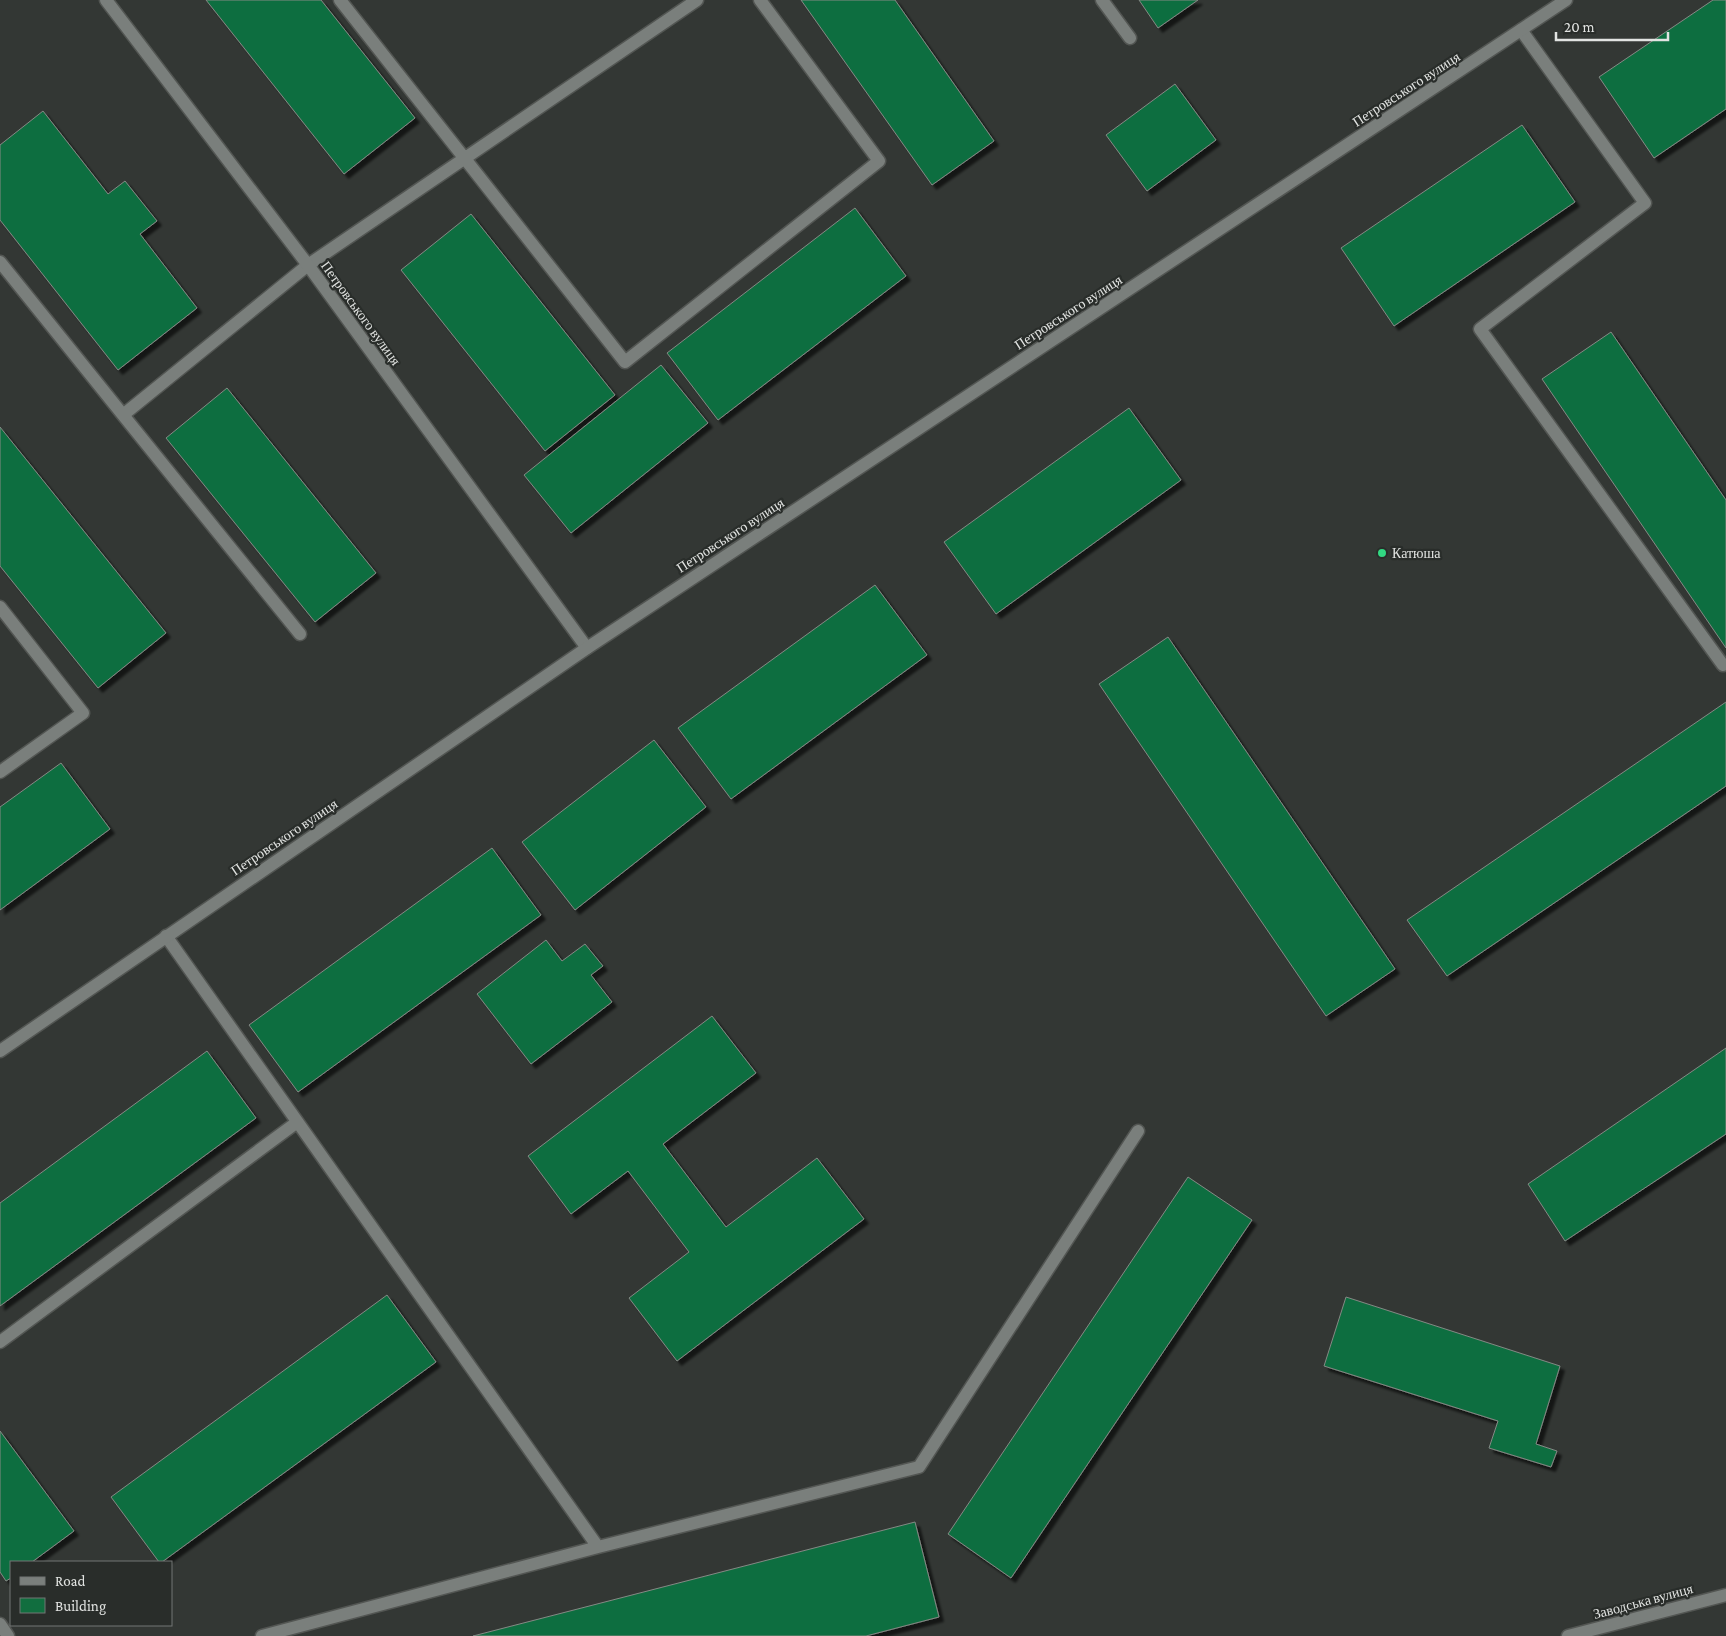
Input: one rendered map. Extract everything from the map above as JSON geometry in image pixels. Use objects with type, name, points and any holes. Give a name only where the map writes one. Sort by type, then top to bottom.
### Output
[{"type":"main road","name":"Петровського вулиця","points":[[106,0],[308,265],[586,648]]},
{"type":"main road","points":[[340,0],[463,159],[625,362],[879,160],[760,0]]},
{"type":"main road","points":[[123,416],[308,265],[697,0]]},
{"type":"main road","points":[[1102,0],[1130,38]]},
{"type":"main road","name":"Петровського вулиця","points":[[0,1051],[586,648],[1566,0]]},
{"type":"main road","points":[[1521,30],[1645,202],[1480,329],[1723,665]]},
{"type":"main road","points":[[0,262],[300,634]]},
{"type":"main road","points":[[0,607],[83,713],[0,772]]},
{"type":"main road","points":[[166,936],[296,1123],[598,1547]]},
{"type":"main road","points":[[0,1342],[296,1123]]},
{"type":"main road","points":[[262,1636],[598,1547],[919,1467],[1138,1131]]},
{"type":"main road","name":"Заводська вулиця","points":[[1568,1636],[1726,1595]]},
{"type":"main road","points":[[0,1624],[8,1636]]},
{"type":"building","points":[[206,0],[321,0],[415,118],[344,174]]},
{"type":"building","points":[[801,0],[895,0],[994,141],[932,185]]},
{"type":"building","points":[[1139,0],[1198,0],[1158,28]]},
{"type":"building","points":[[1713,0],[1726,0],[1726,109],[1654,158],[1599,77]]},
{"type":"building","points":[[1175,84],[1216,140],[1147,191],[1106,135]]},
{"type":"building","points":[[43,111],[108,194],[125,181],[157,221],[140,234],[197,308],[118,370],[0,220],[0,145]]},
{"type":"building","points":[[1522,125],[1575,202],[1394,326],[1341,248]]},
{"type":"building","points":[[855,208],[906,276],[718,420],[667,353]]},
{"type":"building","points":[[471,214],[615,395],[545,451],[401,270]]},
{"type":"building","points":[[1611,332],[1726,500],[1726,648],[1542,379]]},
{"type":"building","points":[[661,365],[708,423],[571,533],[524,475]]},
{"type":"building","points":[[227,388],[376,573],[315,622],[166,438]]},
{"type":"building","points":[[1129,408],[1181,480],[996,614],[944,542]]},
{"type":"building","points":[[0,427],[166,633],[98,688],[0,566]]},
{"type":"building","points":[[875,585],[927,655],[731,799],[678,728]]},
{"type":"building","points":[[1168,637],[1395,969],[1326,1016],[1099,684]]},
{"type":"building","points":[[1726,702],[1726,786],[1447,976],[1407,920]]},
{"type":"building","points":[[654,740],[706,807],[575,910],[522,842]]},
{"type":"building","points":[[61,763],[110,829],[0,910],[0,807]]},
{"type":"building","points":[[492,848],[541,915],[298,1092],[249,1025]]},
{"type":"building","points":[[546,940],[562,961],[585,944],[603,966],[591,975],[612,1002],[531,1064],[477,994]]},
{"type":"building","points":[[712,1016],[756,1073],[663,1144],[726,1227],[817,1158],[864,1219],[677,1361],[629,1298],[689,1252],[628,1171],[571,1214],[528,1156]]},
{"type":"building","points":[[1726,1048],[1726,1134],[1565,1241],[1528,1184]]},
{"type":"building","points":[[207,1051],[256,1118],[0,1306],[0,1203]]},
{"type":"building","points":[[1188,1177],[1252,1220],[1011,1578],[948,1534]]},
{"type":"building","points":[[387,1295],[436,1362],[163,1561],[158,1561],[111,1497]]},
{"type":"building","points":[[1346,1297],[1560,1366],[1536,1444],[1557,1451],[1551,1467],[1489,1448],[1498,1421],[1324,1366]]},
{"type":"building","points":[[0,1431],[74,1531],[33,1561],[10,1561],[10,1579],[6,1581],[0,1572]]},
{"type":"building","points":[[915,1522],[939,1617],[866,1636],[473,1636]]},
{"type":"place","name":"Катюша","points":[[1382,553]]}]
